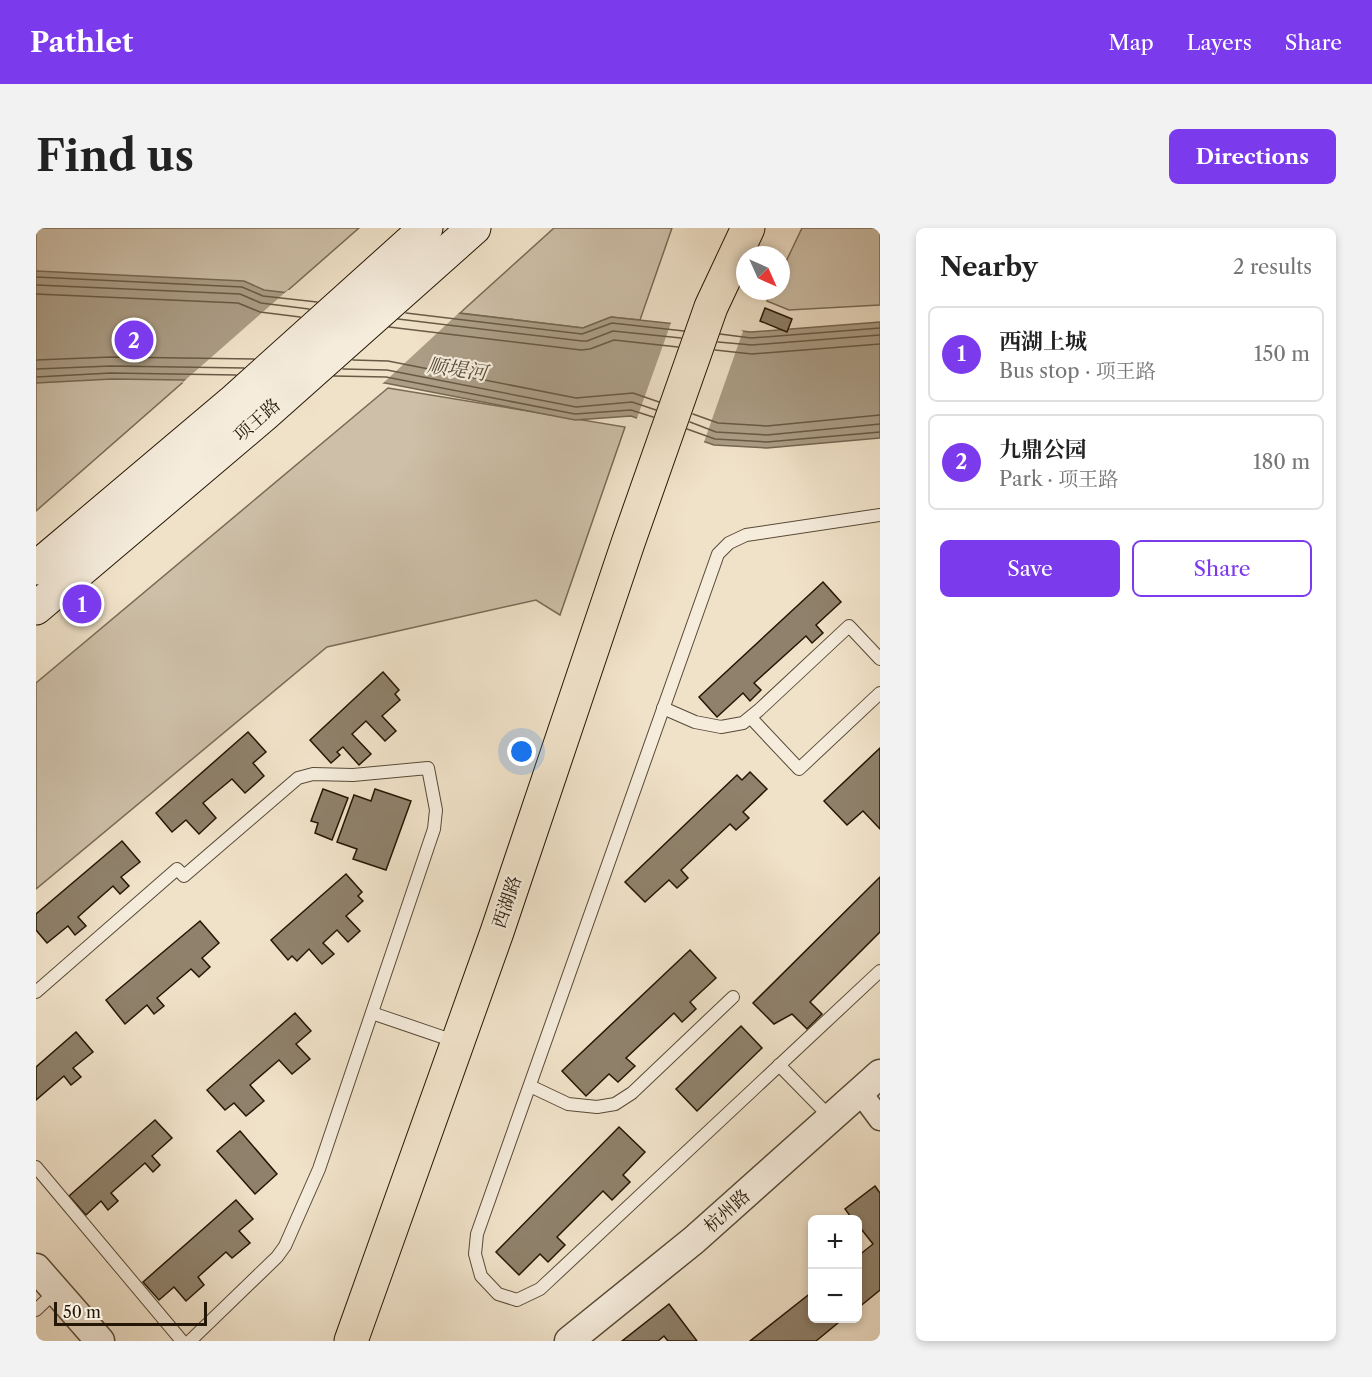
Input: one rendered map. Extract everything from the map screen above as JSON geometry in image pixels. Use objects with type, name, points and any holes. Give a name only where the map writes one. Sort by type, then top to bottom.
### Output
[{"type":"main road","name":"项王路","points":[[36,608],[250,406],[366,281],[426,228]]},
{"type":"main road","name":"项王路","points":[[36,568],[399,294],[474,228]]},
{"type":"main road","points":[[711,307],[725,228]]},
{"type":"main road","points":[[711,307],[748,228]]},
{"type":"main road","name":"西湖路","points":[[351,1341],[497,932],[624,553],[711,307]]},
{"type":"street","name":"杭州路","points":[[569,1341],[694,1240],[870,1083]]},
{"type":"street","points":[[870,1083],[880,1119]]},
{"type":"street","points":[[36,1268],[46,1301],[100,1341]]},
{"type":"lane","points":[[880,515],[746,535],[729,543],[718,554],[477,1234],[475,1254],[481,1276],[498,1294],[517,1300],[540,1289],[880,971]]},
{"type":"lane","points":[[663,708],[695,722],[721,727],[742,723],[849,626],[880,659]]},
{"type":"lane","points":[[751,718],[799,769],[880,693]]},
{"type":"lane","points":[[36,992],[177,869],[184,876],[298,778],[313,774],[353,775],[428,768],[436,810],[434,829],[319,1169],[285,1246],[277,1257],[190,1341]]},
{"type":"lane","points":[[530,1086],[568,1104],[597,1107],[615,1104],[632,1093],[733,997]]},
{"type":"lane","points":[[372,1013],[458,1042]]},
{"type":"lane","points":[[779,1065],[831,1118]]},
{"type":"lane","points":[[36,1167],[182,1341]]},
{"type":"shaded area","points":[[36,228],[359,228],[36,511]]},
{"type":"shaded area","points":[[554,228],[672,228],[640,320],[611,317],[583,328],[460,313]]},
{"type":"shaded area","points":[[802,228],[880,228],[880,305],[789,310],[767,301],[790,300],[790,253]]},
{"type":"shaded area","points":[[388,388],[625,427],[560,615],[536,600],[327,647],[36,889],[36,683]]},
{"type":"water","name":"顺堤河","points":[[36,271],[244,281],[264,290],[583,328],[611,317],[751,332],[880,322],[880,438],[767,448],[714,445],[631,416],[575,420],[385,383],[112,379],[36,383]]},
{"type":"pier","points":[[288,290],[462,310],[380,386],[182,383]]},
{"type":"pier","points":[[672,320],[729,326],[743,331],[703,445],[636,421]]},
{"type":"building","points":[[765,308],[792,319],[787,332],[760,321]]},
{"type":"building","points":[[823,582],[841,602],[816,625],[823,633],[812,643],[806,636],[754,683],[761,690],[750,701],[743,693],[717,717],[699,697]]},
{"type":"building","points":[[383,672],[399,690],[395,694],[400,700],[382,716],[396,731],[385,741],[366,721],[352,734],[371,754],[359,765],[343,747],[337,752],[340,755],[331,763],[310,740]]},
{"type":"building","points":[[248,732],[266,752],[253,763],[264,776],[245,793],[232,779],[203,803],[216,818],[199,834],[186,820],[172,832],[156,813]]},
{"type":"building","points":[[880,748],[880,829],[863,811],[847,825],[824,801]]},
{"type":"building","points":[[750,772],[767,789],[743,812],[749,818],[736,830],[730,824],[681,870],[688,878],[677,888],[669,880],[645,902],[625,882],[737,775],[742,780]]},
{"type":"building","points":[[323,789],[348,798],[332,840],[315,833],[318,823],[311,821]]},
{"type":"building","points":[[375,789],[411,801],[386,870],[353,859],[357,849],[337,842],[354,795],[371,801]]},
{"type":"building","points":[[122,841],[140,862],[121,877],[129,886],[120,894],[113,886],[78,917],[86,926],[75,935],[68,926],[47,943],[36,930],[36,914]]},
{"type":"building","points":[[346,874],[362,892],[358,896],[363,901],[346,916],[360,931],[348,942],[337,930],[323,943],[334,954],[322,964],[309,949],[297,961],[292,956],[288,960],[271,940]]},
{"type":"building","points":[[880,877],[880,932],[810,1002],[822,1014],[807,1029],[792,1014],[774,1024],[753,1003]]},
{"type":"building","points":[[200,921],[219,943],[202,958],[210,967],[199,977],[191,969],[157,998],[164,1006],[154,1014],[147,1005],[125,1024],[106,1000]]},
{"type":"building","points":[[690,950],[716,978],[690,1002],[696,1009],[682,1022],[674,1013],[626,1058],[635,1066],[618,1082],[609,1074],[586,1096],[562,1071]]},
{"type":"building","points":[[295,1013],[311,1031],[296,1044],[310,1059],[292,1074],[279,1060],[250,1085],[264,1101],[246,1116],[234,1103],[225,1110],[207,1090]]},
{"type":"building","points":[[741,1026],[762,1048],[697,1111],[676,1089]]},
{"type":"building","points":[[76,1032],[93,1052],[73,1068],[81,1077],[71,1085],[64,1076],[36,1100],[36,1067]]},
{"type":"building","points":[[155,1120],[172,1138],[152,1156],[160,1165],[153,1172],[145,1163],[111,1193],[118,1201],[108,1210],[101,1201],[86,1215],[69,1196]]},
{"type":"building","points":[[619,1127],[645,1152],[623,1175],[630,1182],[612,1200],[603,1191],[557,1237],[565,1245],[548,1262],[540,1254],[519,1275],[496,1252]]},
{"type":"building","points":[[240,1131],[277,1174],[255,1194],[217,1151]]},
{"type":"building","points":[[875,1186],[880,1193],[880,1290],[862,1305],[862,1253],[873,1244],[862,1230],[862,1215],[849,1215],[845,1209]]},
{"type":"building","points":[[236,1200],[253,1219],[239,1231],[250,1243],[232,1258],[226,1252],[198,1277],[204,1285],[186,1301],[174,1287],[159,1300],[143,1282]]},
{"type":"building","points":[[808,1295],[808,1323],[838,1323],[816,1341],[750,1341]]},
{"type":"building","points":[[669,1304],[697,1341],[668,1341],[664,1336],[658,1341],[622,1341]]},
{"type":"place","name":"九鼎公园","points":[[134,340]]},
{"type":"place","name":"西湖上城","points":[[82,604]]}]
